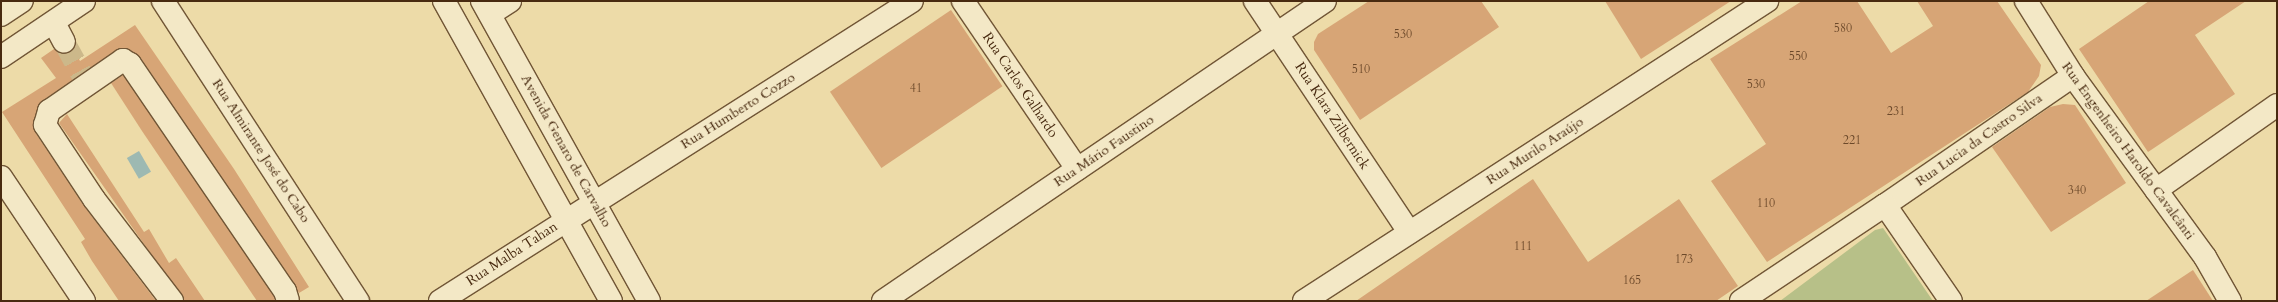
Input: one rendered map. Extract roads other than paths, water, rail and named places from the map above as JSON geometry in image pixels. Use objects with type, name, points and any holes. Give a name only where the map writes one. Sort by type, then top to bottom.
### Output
[{"type":"street","points":[[1,15],[22,1]]},
{"type":"street","points":[[1,57],[84,1]]},
{"type":"street","name":"Rua Almirante José do Cabo","points":[[163,1],[358,301]]},
{"type":"street","points":[[444,1],[611,301]]},
{"type":"street","points":[[486,8],[510,1]]},
{"type":"street","name":"Rua Humberto Cozzo","points":[[565,220],[912,1]]},
{"type":"street","name":"Rua Carlos Galhardo","points":[[964,1],[1077,169]]},
{"type":"street","name":"Rua Klara Zilbernick","points":[[1255,1],[1409,232]]},
{"type":"street","name":"Rua Mário Faustino","points":[[883,301],[1325,1]]},
{"type":"street","name":"Rua Murilo Araújo","points":[[1304,301],[1767,1]]},
{"type":"street","name":"Rua Engenheiro Haroldo Cavalcânti","points":[[2026,1],[2073,76],[2205,257],[2230,301]]},
{"type":"street","name":"Avenida Genaro de Carvalho","points":[[486,8],[649,301]]},
{"type":"street","points":[[54,22],[64,42]]},
{"type":"street","points":[[172,301],[47,131],[44,120],[49,110],[86,82],[119,62],[130,64],[285,291],[288,301]]},
{"type":"street","name":"Rua Lucia da Castro Silva","points":[[1741,301],[1885,205],[2073,76]]},
{"type":"street","points":[[2156,190],[2277,105]]},
{"type":"street","points":[[1,177],[84,301]]},
{"type":"street","points":[[1885,205],[1951,301]]},
{"type":"street","name":"Rua Malba Tahan","points":[[440,301],[565,220]]},
{"type":"water","points":[[139,151],[151,172],[139,179],[127,158]]},
{"type":"tunnel","points":[[64,42],[85,80]]}]
